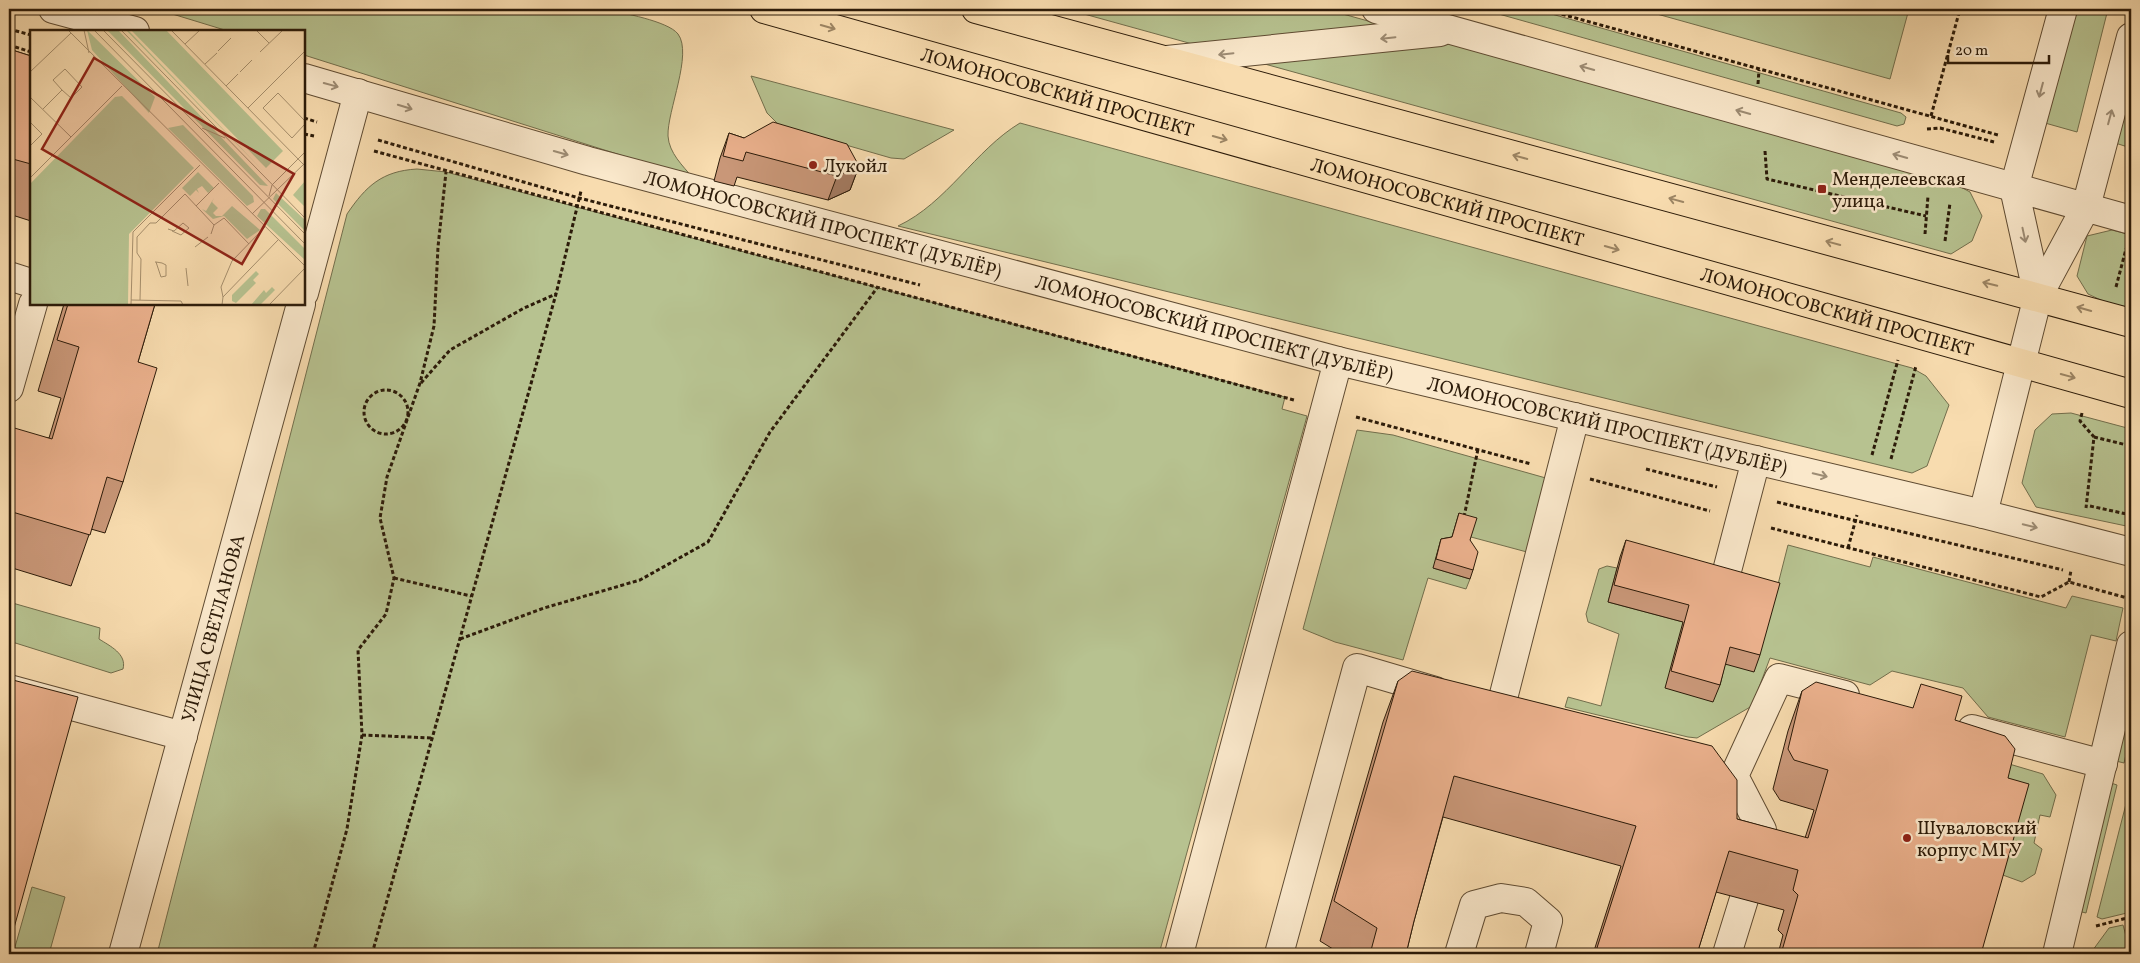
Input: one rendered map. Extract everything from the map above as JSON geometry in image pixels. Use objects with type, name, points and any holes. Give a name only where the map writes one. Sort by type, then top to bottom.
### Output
[{"type":"main road","name":"ЛОМОНОСОВСКИЙ ПРОСПЕКТ","points":[[764,9],[2131,394]]},
{"type":"main road","points":[[976,9],[1922,267],[2038,296],[2131,323]]},
{"type":"street","points":[[53,9],[130,30]]},
{"type":"street","points":[[1376,9],[2131,220]]},
{"type":"street","points":[[2038,296],[2014,188],[2063,9]]},
{"type":"street","points":[[1165,60],[1454,31]]},
{"type":"street","points":[[1983,514],[2038,296],[2086,207],[2131,38]]},
{"type":"street","name":"ЛОМОНОСОВСКИЙ ПРОСПЕКТ (ДУБЛЁР)","points":[[305,78],[588,161],[1338,361],[1983,514],[2131,552]]},
{"type":"street","points":[[305,289],[358,93]]},
{"type":"street","points":[[9,276],[30,283]]},
{"type":"street","points":[[9,388],[33,305]]},
{"type":"street","name":"УЛИЦА СВЕТЛАНОВА","points":[[123,954],[301,305]]},
{"type":"street","points":[[1179,954],[1338,361]]},
{"type":"street","points":[[1481,704],[1562,472],[1575,417]]},
{"type":"street","points":[[1723,586],[1756,460]]},
{"type":"street","points":[[2057,954],[2131,645]]},
{"type":"street","points":[[1279,954],[1357,668],[1528,718]]},
{"type":"street","points":[[1734,776],[1779,678],[1865,701]]},
{"type":"street","points":[[9,688],[183,736]]},
{"type":"street","points":[[1950,724],[2103,764]]},
{"type":"street","points":[[1706,768],[1734,776],[1762,830],[1753,868]]},
{"type":"street","points":[[1459,954],[1474,905],[1501,898],[1526,902],[1548,921],[1539,954]]},
{"type":"street","points":[[1727,954],[1744,899]]},
{"type":"path","points":[[1543,9],[1931,116],[1960,9]]},
{"type":"path","points":[[9,29],[30,35]]},
{"type":"path","points":[[9,45],[30,52]]},
{"type":"path","points":[[365,148],[446,172],[1478,450],[2041,597],[2069,582],[2131,599]]},
{"type":"path","points":[[313,954],[347,829],[362,735],[358,650],[386,614],[394,578],[380,518],[387,477],[420,383],[434,326],[438,247],[446,172]]},
{"type":"path","points":[[1767,179],[1926,216]]},
{"type":"path","points":[[372,954],[556,294],[576,207]]},
{"type":"path","points":[[460,639],[544,608],[640,580],[708,542],[770,432],[877,288]]},
{"type":"path","points":[[420,383],[450,350],[524,308],[556,294]]},
{"type":"path","points":[[382,390],[396,392],[402,395],[408,407],[406,421],[396,432],[380,433],[373,430],[364,417],[366,402],[370,396],[382,390]]},
{"type":"path","points":[[2094,437],[2131,446]]},
{"type":"path","points":[[1463,524],[1478,450]]},
{"type":"path","points":[[2087,506],[2131,515]]},
{"type":"path","points":[[394,578],[472,596]]},
{"type":"path","points":[[362,735],[432,738]]},
{"type":"green space","points":[[156,9],[605,9],[655,21],[673,29],[678,34],[682,43],[683,55],[668,136],[674,154],[693,178],[305,55],[305,30],[225,30]]},
{"type":"green space","points":[[1066,9],[1325,9],[1957,185],[1970,192],[1982,216],[1972,241],[1951,254]]},
{"type":"green space","points":[[1481,9],[1534,9],[1901,113],[1906,117],[1904,124],[1897,126]]},
{"type":"green space","points":[[1639,9],[1909,9],[1890,79]]},
{"type":"green space","points":[[2077,9],[2108,9],[2077,132],[2045,123]]},
{"type":"green space","points":[[751,76],[954,130],[904,159],[891,158],[780,126],[767,113]]},
{"type":"green space","points":[[2131,76],[2131,148],[2112,142]]},
{"type":"green space","points":[[1020,123],[1912,368],[1926,376],[1949,405],[1927,466],[1912,473],[898,226],[931,204],[989,147]]},
{"type":"green space","points":[[417,169],[446,172],[1285,397],[1282,409],[1307,416],[1159,954],[157,954],[347,214],[361,195],[376,182],[394,173]]},
{"type":"green space","points":[[2112,230],[2131,235],[2131,309],[2103,301],[2088,294],[2077,276],[2087,236]]},
{"type":"green space","points":[[2071,413],[2131,429],[2131,527],[2036,507],[2022,483],[2035,430],[2052,414]]},
{"type":"green space","points":[[1357,430],[1393,435],[1560,482],[1538,555],[1471,537],[1449,546],[1433,568],[1470,579],[1466,589],[1428,578],[1403,660],[1335,642],[1303,629]]},
{"type":"green space","points":[[1788,545],[1870,567],[1873,557],[2066,608],[2072,596],[2123,608],[2116,641],[2091,635],[2065,737],[1988,717],[1963,688],[1892,671],[1870,685],[1770,658],[1752,706],[1697,738],[1565,707],[1568,697],[1601,706],[1619,634],[1588,622],[1586,614],[1599,569],[1607,566],[1617,568],[1608,602],[1683,622],[1724,664],[1774,600]]},
{"type":"green space","points":[[9,602],[100,628],[99,639],[117,651],[124,664],[123,669],[111,673],[9,641]]},
{"type":"green space","points":[[2131,686],[2131,733],[2124,763],[2112,760]]},
{"type":"green space","points":[[1945,745],[2043,774],[2056,795],[2050,817],[2040,815],[2034,843],[2042,849],[2035,874],[2022,882],[2000,874]]},
{"type":"green space","points":[[2108,782],[2117,785],[2086,913],[2078,911]]},
{"type":"green space","points":[[2127,800],[2126,843],[2131,850],[2131,912],[2102,919],[2097,917]]},
{"type":"green space","points":[[32,887],[65,897],[49,954],[13,954]]},
{"type":"green space","points":[[2123,925],[2126,936],[2131,936],[2131,954],[2090,954],[2109,928]]},
{"type":"building","points":[[9,49],[30,56],[30,164],[9,158]]},
{"type":"building","points":[[773,122],[847,144],[859,166],[837,176],[746,152],[743,161],[723,156],[729,133],[744,138]]},
{"type":"building","points":[[68,305],[155,305],[138,362],[157,368],[123,482],[107,477],[90,535],[9,511],[9,434],[11,427],[52,439],[79,347],[57,340]]},
{"type":"building","points":[[1459,513],[1477,518],[1470,540],[1478,552],[1473,570],[1436,559],[1441,539],[1452,537]]},
{"type":"building","points":[[1626,540],[1780,583],[1760,655],[1730,647],[1720,685],[1671,671],[1689,605],[1614,585]]},
{"type":"building","name":"Шуваловский корпус МГУ","points":[[1412,671],[1712,746],[1737,780],[1737,819],[1808,838],[1828,770],[1794,760],[1788,749],[1802,691],[1816,682],[1913,708],[1921,684],[1962,696],[1955,720],[2005,736],[2015,749],[2008,778],[2029,784],[1981,954],[1781,954],[1798,895],[1793,890],[1798,870],[1729,851],[1697,954],[1595,954],[1636,826],[1454,776],[1406,954],[1370,954],[1377,928],[1334,901],[1398,681]]},
{"type":"building","points":[[9,679],[78,697],[9,946]]},
{"type":"place","name":"Лукойл","points":[[813,165]]},
{"type":"place","name":"Менделеевская улица","points":[[1822,189]]},
{"type":"place","name":"Шуваловский корпус МГУ","points":[[1907,838]]}]
